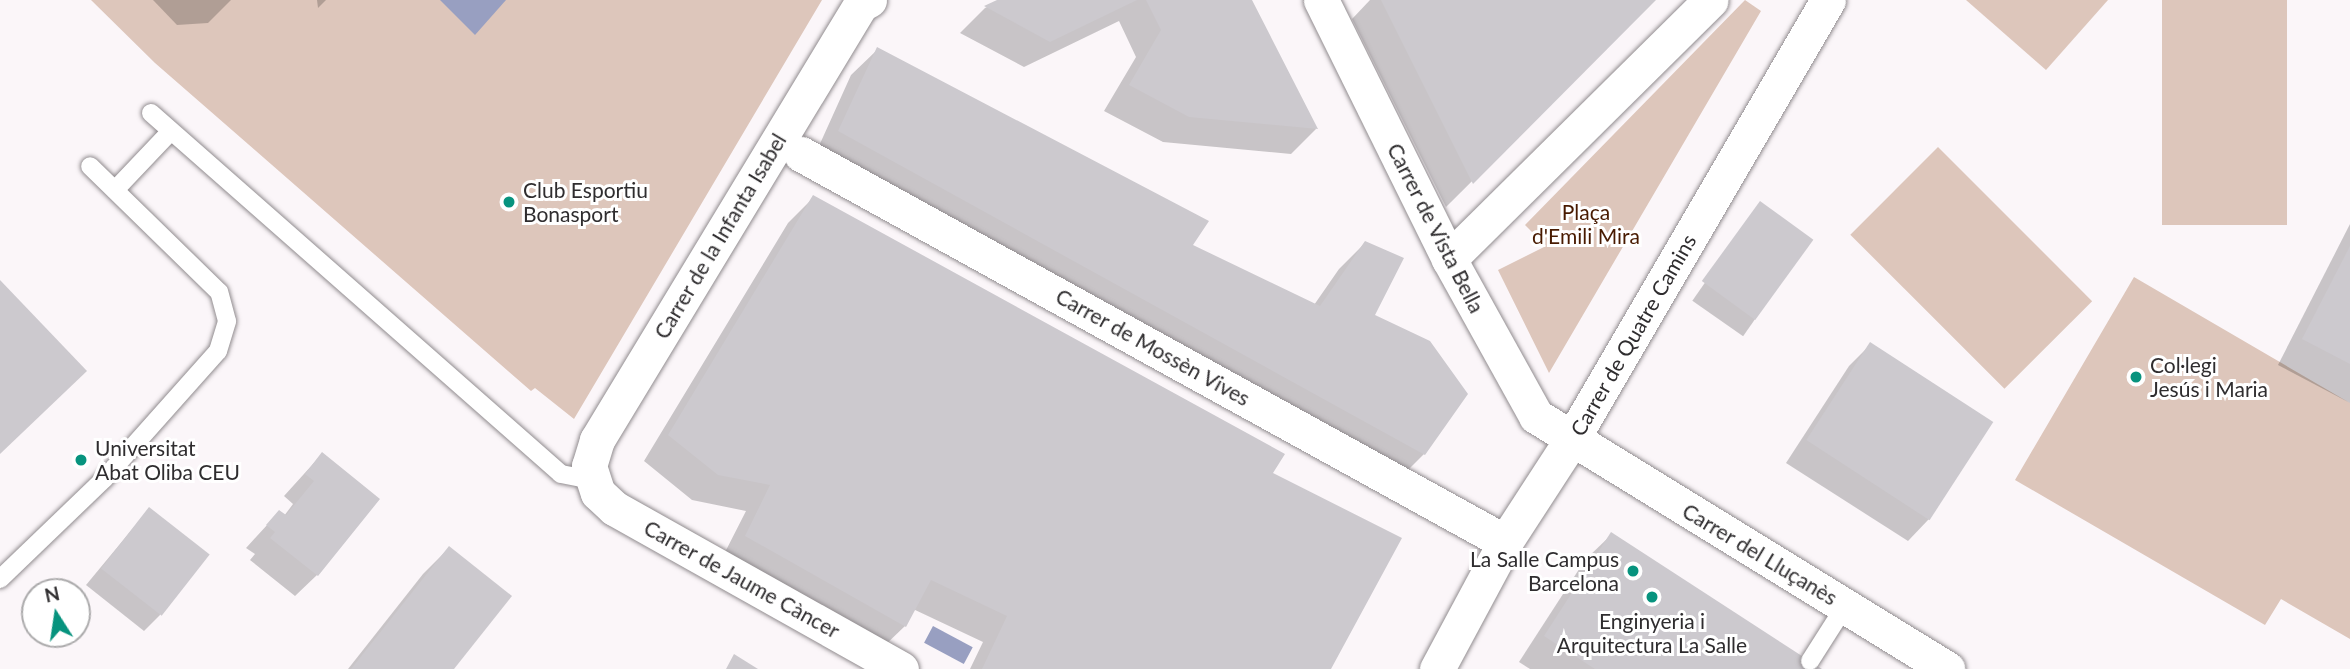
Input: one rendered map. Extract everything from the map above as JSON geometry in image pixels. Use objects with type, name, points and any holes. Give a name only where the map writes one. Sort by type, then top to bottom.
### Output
[{"type":"street","name":"Carrer de la Infanta Isabel","points":[[591,480],[589,466],[597,440],[861,4],[869,0]]},
{"type":"street","name":"Carrer de Vista Bella","points":[[1321,0],[1449,259],[1536,416],[1572,439]]},
{"type":"street","points":[[1449,259],[1711,0]]},
{"type":"street","name":"Carrer de Quatre Camins","points":[[1437,669],[1504,542],[1572,439],[1828,0]]},
{"type":"street","name":"Carrer de Mossèn Vives","points":[[801,153],[1504,542]]},
{"type":"street","name":"Carrer del Lluçanès","points":[[1572,439],[1947,669]]},
{"type":"street","name":"Carrer de Jaume Càncer","points":[[591,480],[614,508],[901,669]]},
{"type":"lane","points":[[151,113],[561,474],[591,480]]},
{"type":"lane","points":[[115,190],[172,131]]},
{"type":"lane","points":[[0,579],[104,479],[218,351],[224,331],[226,321],[219,292],[90,166]]},
{"type":"lane","points":[[1810,661],[1845,606]]},
{"type":"green space","name":"Club Esportiu Bonasport","points":[[91,0],[822,0],[574,419],[535,388],[531,391],[155,63]]},
{"type":"green space","name":"Plaça d'Emili Mira","points":[[1745,0],[1761,11],[1549,373],[1498,270],[1546,246],[1525,225]]},
{"type":"green space","points":[[1966,0],[2108,0],[2046,70]]},
{"type":"green space","points":[[2162,0],[2287,0],[2287,225],[2162,225]]},
{"type":"green space","points":[[1938,147],[2092,301],[2004,389],[1850,235]]},
{"type":"green space","points":[[2134,277],[2350,403],[2350,639],[2281,599],[2265,625],[2015,480]]},
{"type":"water","points":[[440,0],[506,0],[475,35]]},
{"type":"water","points":[[933,626],[973,647],[964,664],[924,643]]},
{"type":"building","points":[[997,0],[1137,0],[1050,42],[984,6]]},
{"type":"building","points":[[1146,0],[1252,0],[1318,129],[1189,117],[1129,85],[1161,30]]},
{"type":"building","points":[[1381,0],[1656,0],[1473,184]]},
{"type":"building","points":[[877,47],[1209,221],[1193,245],[1320,306],[1365,241],[1404,258],[1375,315],[1430,341],[1468,394],[1425,455],[838,131]]},
{"type":"building","points":[[813,195],[1285,454],[1273,473],[1402,538],[1331,669],[982,669],[1007,616],[931,580],[906,627],[745,536],[770,485],[718,475],[668,435]]},
{"type":"building","points":[[1760,201],[1813,240],[1755,320],[1702,281]]},
{"type":"building","points":[[2350,246],[2350,364],[2302,339]]},
{"type":"building","points":[[0,280],[87,371],[0,454]]},
{"type":"building","points":[[1870,342],[1993,422],[1930,520],[1806,440]]},
{"type":"building","points":[[322,452],[380,499],[318,576],[270,538],[275,532],[266,525],[279,510],[286,515],[314,481],[305,474]]},
{"type":"building","points":[[149,507],[210,554],[162,616],[101,568]]},
{"type":"building","points":[[1611,532],[1822,669],[1595,669],[1544,636]]},
{"type":"building","points":[[449,546],[512,596],[454,669],[351,669]]},
{"type":"building","points":[[734,654],[758,669],[726,669]]},
{"type":"place","name":"Club Esportiu Bonasport","points":[[509,202]]},
{"type":"place","name":"Col·legi Jesús i Maria","points":[[2136,377]]},
{"type":"place","name":"Universitat Abat Oliba CEU","points":[[81,460]]},
{"type":"place","name":"La Salle Campus Barcelona","points":[[1633,571]]},
{"type":"place","name":"Enginyeria i Arquitectura La Salle","points":[[1652,597]]}]
